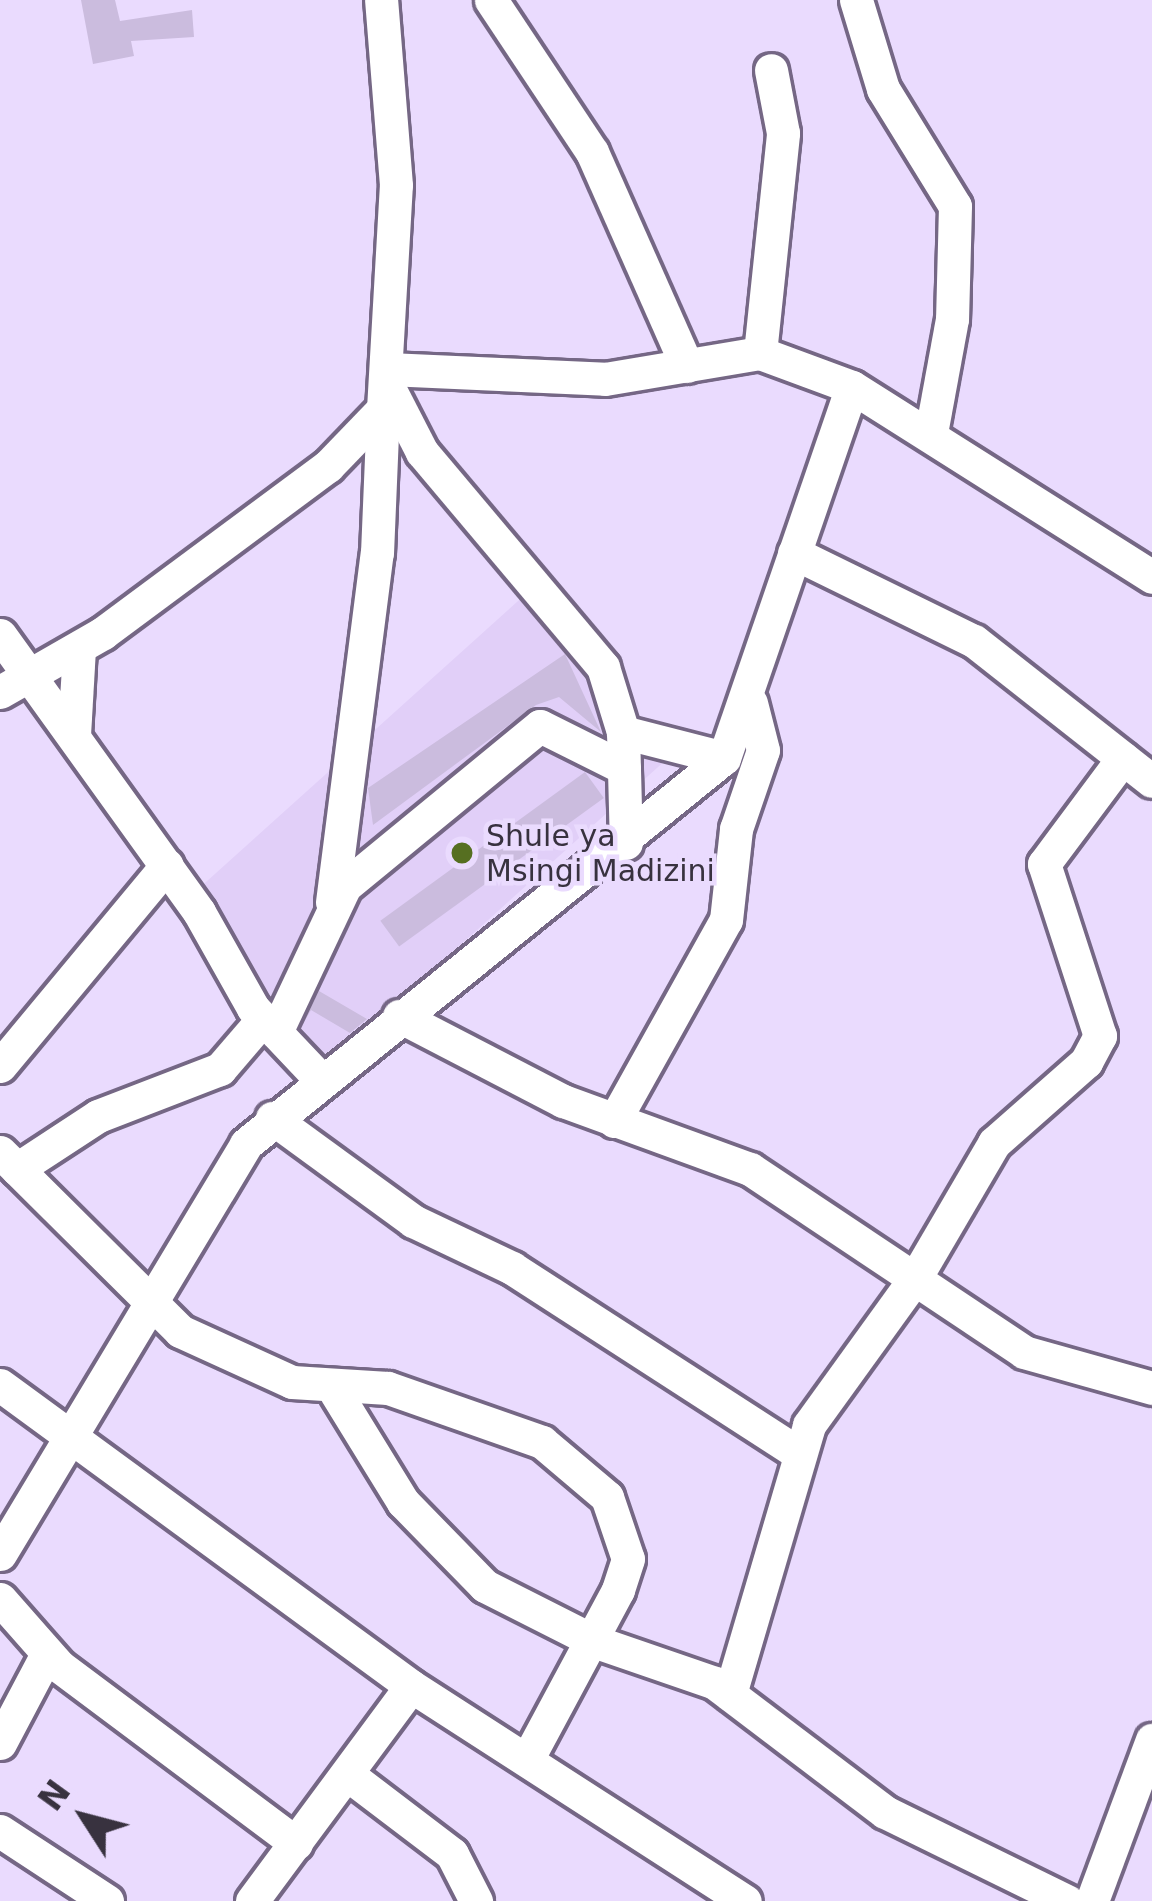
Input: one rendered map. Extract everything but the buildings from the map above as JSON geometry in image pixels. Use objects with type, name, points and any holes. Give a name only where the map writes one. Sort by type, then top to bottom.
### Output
[{"type":"street","points":[[490,0],[592,152],[687,366]]},
{"type":"street","points":[[856,0],[883,89],[956,206],[952,319],[931,433]]},
{"type":"street","points":[[384,1],[397,185],[377,553],[331,905],[269,1026],[220,1070],[98,1116],[8,1161],[180,1330],[336,1393],[388,1388],[442,1404],[579,1468],[619,1514],[628,1559],[596,1642],[528,1758]]},
{"type":"street","points":[[760,353],[783,133],[771,70]]},
{"type":"street","points":[[386,387],[539,381],[687,366],[760,353],[852,387],[1152,577]]},
{"type":"street","points":[[0,692],[26,669],[79,648],[328,466],[386,387]]},
{"type":"street","points":[[386,387],[422,452],[603,667],[623,732],[626,843]]},
{"type":"street","points":[[0,1554],[72,1443],[148,1297],[227,1167],[272,1118],[626,843],[724,758],[751,703],[794,553],[852,387]]},
{"type":"street","points":[[794,553],[974,641],[1152,781]]},
{"type":"street","points":[[0,635],[167,865],[269,1026],[321,1080]]},
{"type":"street","points":[[74,735],[79,648]]},
{"type":"street","points":[[614,1121],[727,920],[736,829],[763,750],[751,703]]},
{"type":"street","points":[[331,905],[540,726],[624,768]]},
{"type":"street","points":[[623,732],[724,758]]},
{"type":"street","points":[[730,1694],[799,1454],[830,1391],[917,1275],[994,1143],[1086,1062],[1100,1036],[1098,1004],[1044,864],[1123,758]]},
{"type":"street","points":[[0,1066],[167,865]]},
{"type":"street","points":[[399,1016],[614,1121],[750,1169],[917,1275],[1024,1352],[1147,1395]]},
{"type":"street","points":[[272,1118],[413,1221],[532,1280],[799,1454]]},
{"type":"street","points":[[0,1385],[72,1443],[411,1686],[745,1901]]},
{"type":"street","points":[[336,1393],[438,1547],[485,1586],[596,1642],[691,1670],[730,1694],[885,1812],[1067,1901]]},
{"type":"street","points":[[0,1599],[47,1654],[296,1843]]},
{"type":"street","points":[[0,1743],[47,1654]]},
{"type":"street","points":[[252,1901],[411,1686]]},
{"type":"street","points":[[1092,1901],[1152,1740]]},
{"type":"street","points":[[347,1774],[452,1854],[476,1901]]},
{"type":"street","points":[[0,1831],[107,1901]]},
{"type":"shaded area","points":[[527,593],[672,754],[319,1072],[174,911]]},
{"type":"place","name":"Shule ya Msingi Madizini","points":[[462,853]]}]
